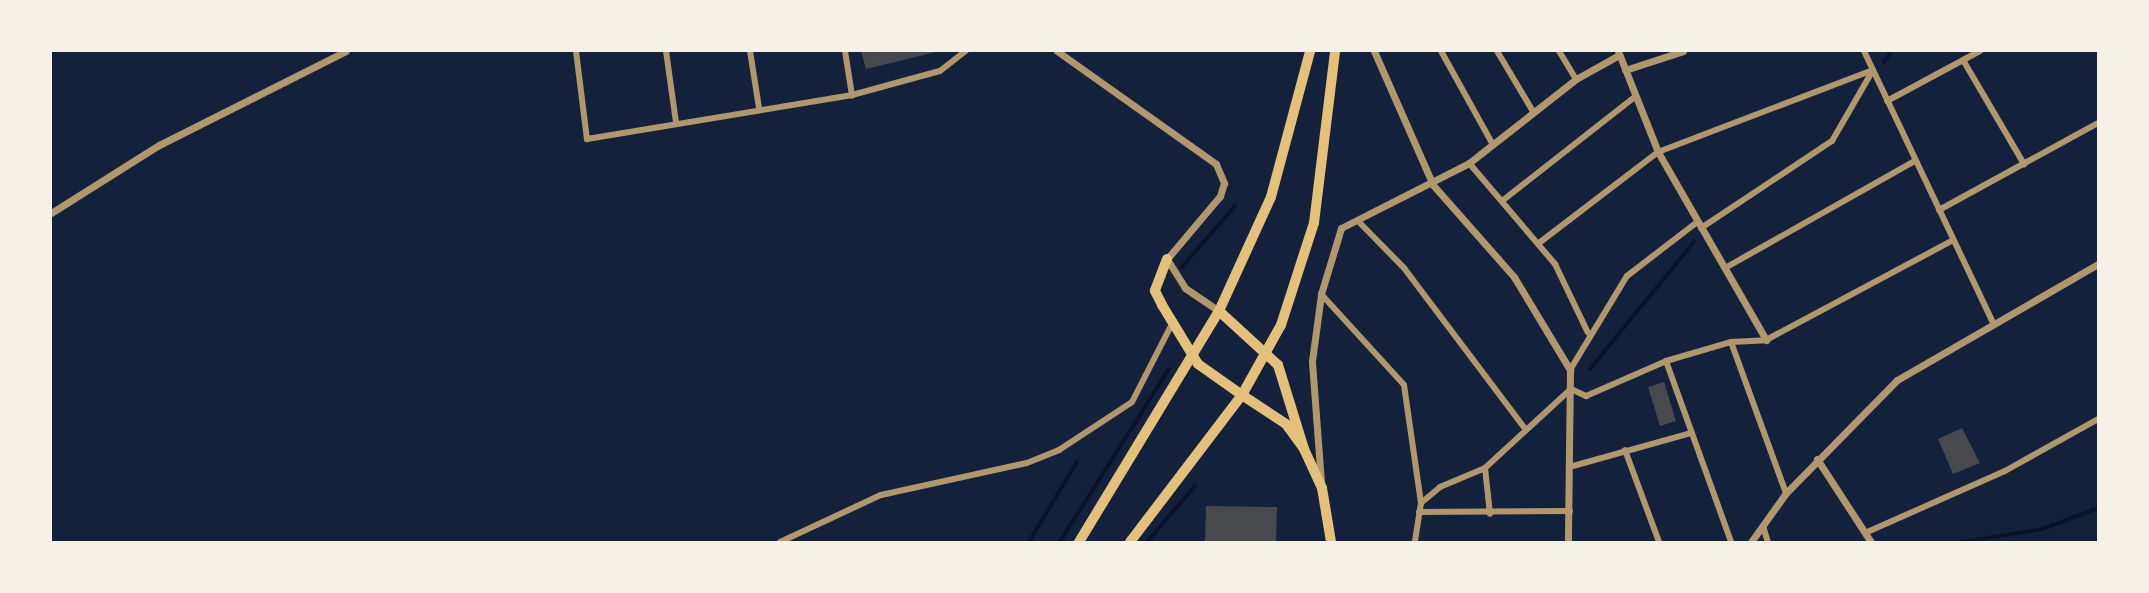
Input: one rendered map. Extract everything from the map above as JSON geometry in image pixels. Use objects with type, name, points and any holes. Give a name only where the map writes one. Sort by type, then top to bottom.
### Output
[{"type":"main road","points":[[1079,542],[1219,311],[1271,197],[1310,51]]},
{"type":"main road","points":[[1130,542],[1242,395],[1267,352],[1294,292],[1314,223],[1335,51]]},
{"type":"main road","points":[[1167,260],[1155,291],[1210,376],[1286,424],[1304,449]]},
{"type":"main road","points":[[1219,311],[1267,352],[1287,382],[1304,449],[1322,488],[1331,542]]},
{"type":"street","points":[[51,214],[159,145],[346,51]]},
{"type":"street","points":[[576,51],[587,139],[759,108],[852,95],[940,71],[966,51]]},
{"type":"street","points":[[666,51],[676,122]]},
{"type":"street","points":[[750,51],[759,108]]},
{"type":"street","points":[[845,51],[852,95]]},
{"type":"street","points":[[1057,51],[1202,153],[1222,176],[1215,204],[1167,260],[1185,288],[1219,311]]},
{"type":"street","points":[[1374,51],[1433,185],[1514,277],[1570,370],[1573,466],[1568,542]]},
{"type":"street","points":[[1441,51],[1492,144]]},
{"type":"street","points":[[1497,51],[1534,113]]},
{"type":"street","points":[[1559,51],[1576,79]]},
{"type":"street","points":[[1625,70],[1683,51]]},
{"type":"street","points":[[1864,51],[1992,321]]},
{"type":"street","points":[[1887,101],[1980,51]]},
{"type":"street","points":[[1322,488],[1312,361],[1321,294],[1342,228],[1433,185],[1469,163],[1576,79],[1618,53],[1658,152],[1766,340]]},
{"type":"street","points":[[1963,60],[2024,164]]},
{"type":"street","points":[[1570,370],[1588,333],[1627,276],[1699,225],[1832,141],[1873,71]]},
{"type":"street","points":[[1539,243],[1658,152],[1873,71]]},
{"type":"street","points":[[1502,201],[1636,96]]},
{"type":"street","points":[[1939,211],[2098,123]]},
{"type":"street","points":[[1725,268],[1915,161]]},
{"type":"street","points":[[1469,163],[1539,243],[1588,333]]},
{"type":"street","points":[[1358,221],[1404,268],[1524,427]]},
{"type":"street","points":[[1571,389],[1586,396],[1666,361],[1731,342],[1766,340],[1953,240]]},
{"type":"street","points":[[1751,542],[1786,493],[1817,458],[1897,380],[1992,321],[2098,264]]},
{"type":"street","points":[[1321,294],[1404,385],[1421,503],[1415,542]]},
{"type":"street","points":[[780,542],[881,495],[1027,463],[1059,450],[1132,402],[1174,322]]},
{"type":"street","points":[[1731,342],[1786,493]]},
{"type":"street","points":[[1666,361],[1731,542]]},
{"type":"street","points":[[1421,503],[1440,487],[1485,468],[1524,427],[1571,389]]},
{"type":"street","points":[[1865,533],[2005,471],[2098,419]]},
{"type":"street","points":[[1573,466],[1691,433]]},
{"type":"street","points":[[1625,450],[1658,542]]},
{"type":"street","points":[[1817,458],[1871,542]]},
{"type":"street","points":[[1485,468],[1490,514]]},
{"type":"street","points":[[1419,512],[1570,512]]},
{"type":"street","points":[[1763,526],[1768,542]]},
{"type":"building","points":[[861,51],[935,51],[936,52],[866,69]]},
{"type":"building","points":[[1664,382],[1676,421],[1660,426],[1648,387]]},
{"type":"building","points":[[1962,428],[1980,463],[1953,474],[1938,439]]},
{"type":"building","points":[[1206,506],[1277,507],[1276,542],[1205,542]]},
{"type":"waterway","points":[[1884,62],[1892,51]]},
{"type":"waterway","points":[[1182,267],[1235,206]]},
{"type":"waterway","points":[[1590,369],[1694,242]]},
{"type":"waterway","points":[[1060,542],[1169,369]]},
{"type":"waterway","points":[[1029,542],[1077,462]]},
{"type":"waterway","points":[[1147,542],[1195,486]]},
{"type":"waterway","points":[[1962,542],[2043,529],[2098,508]]}]
